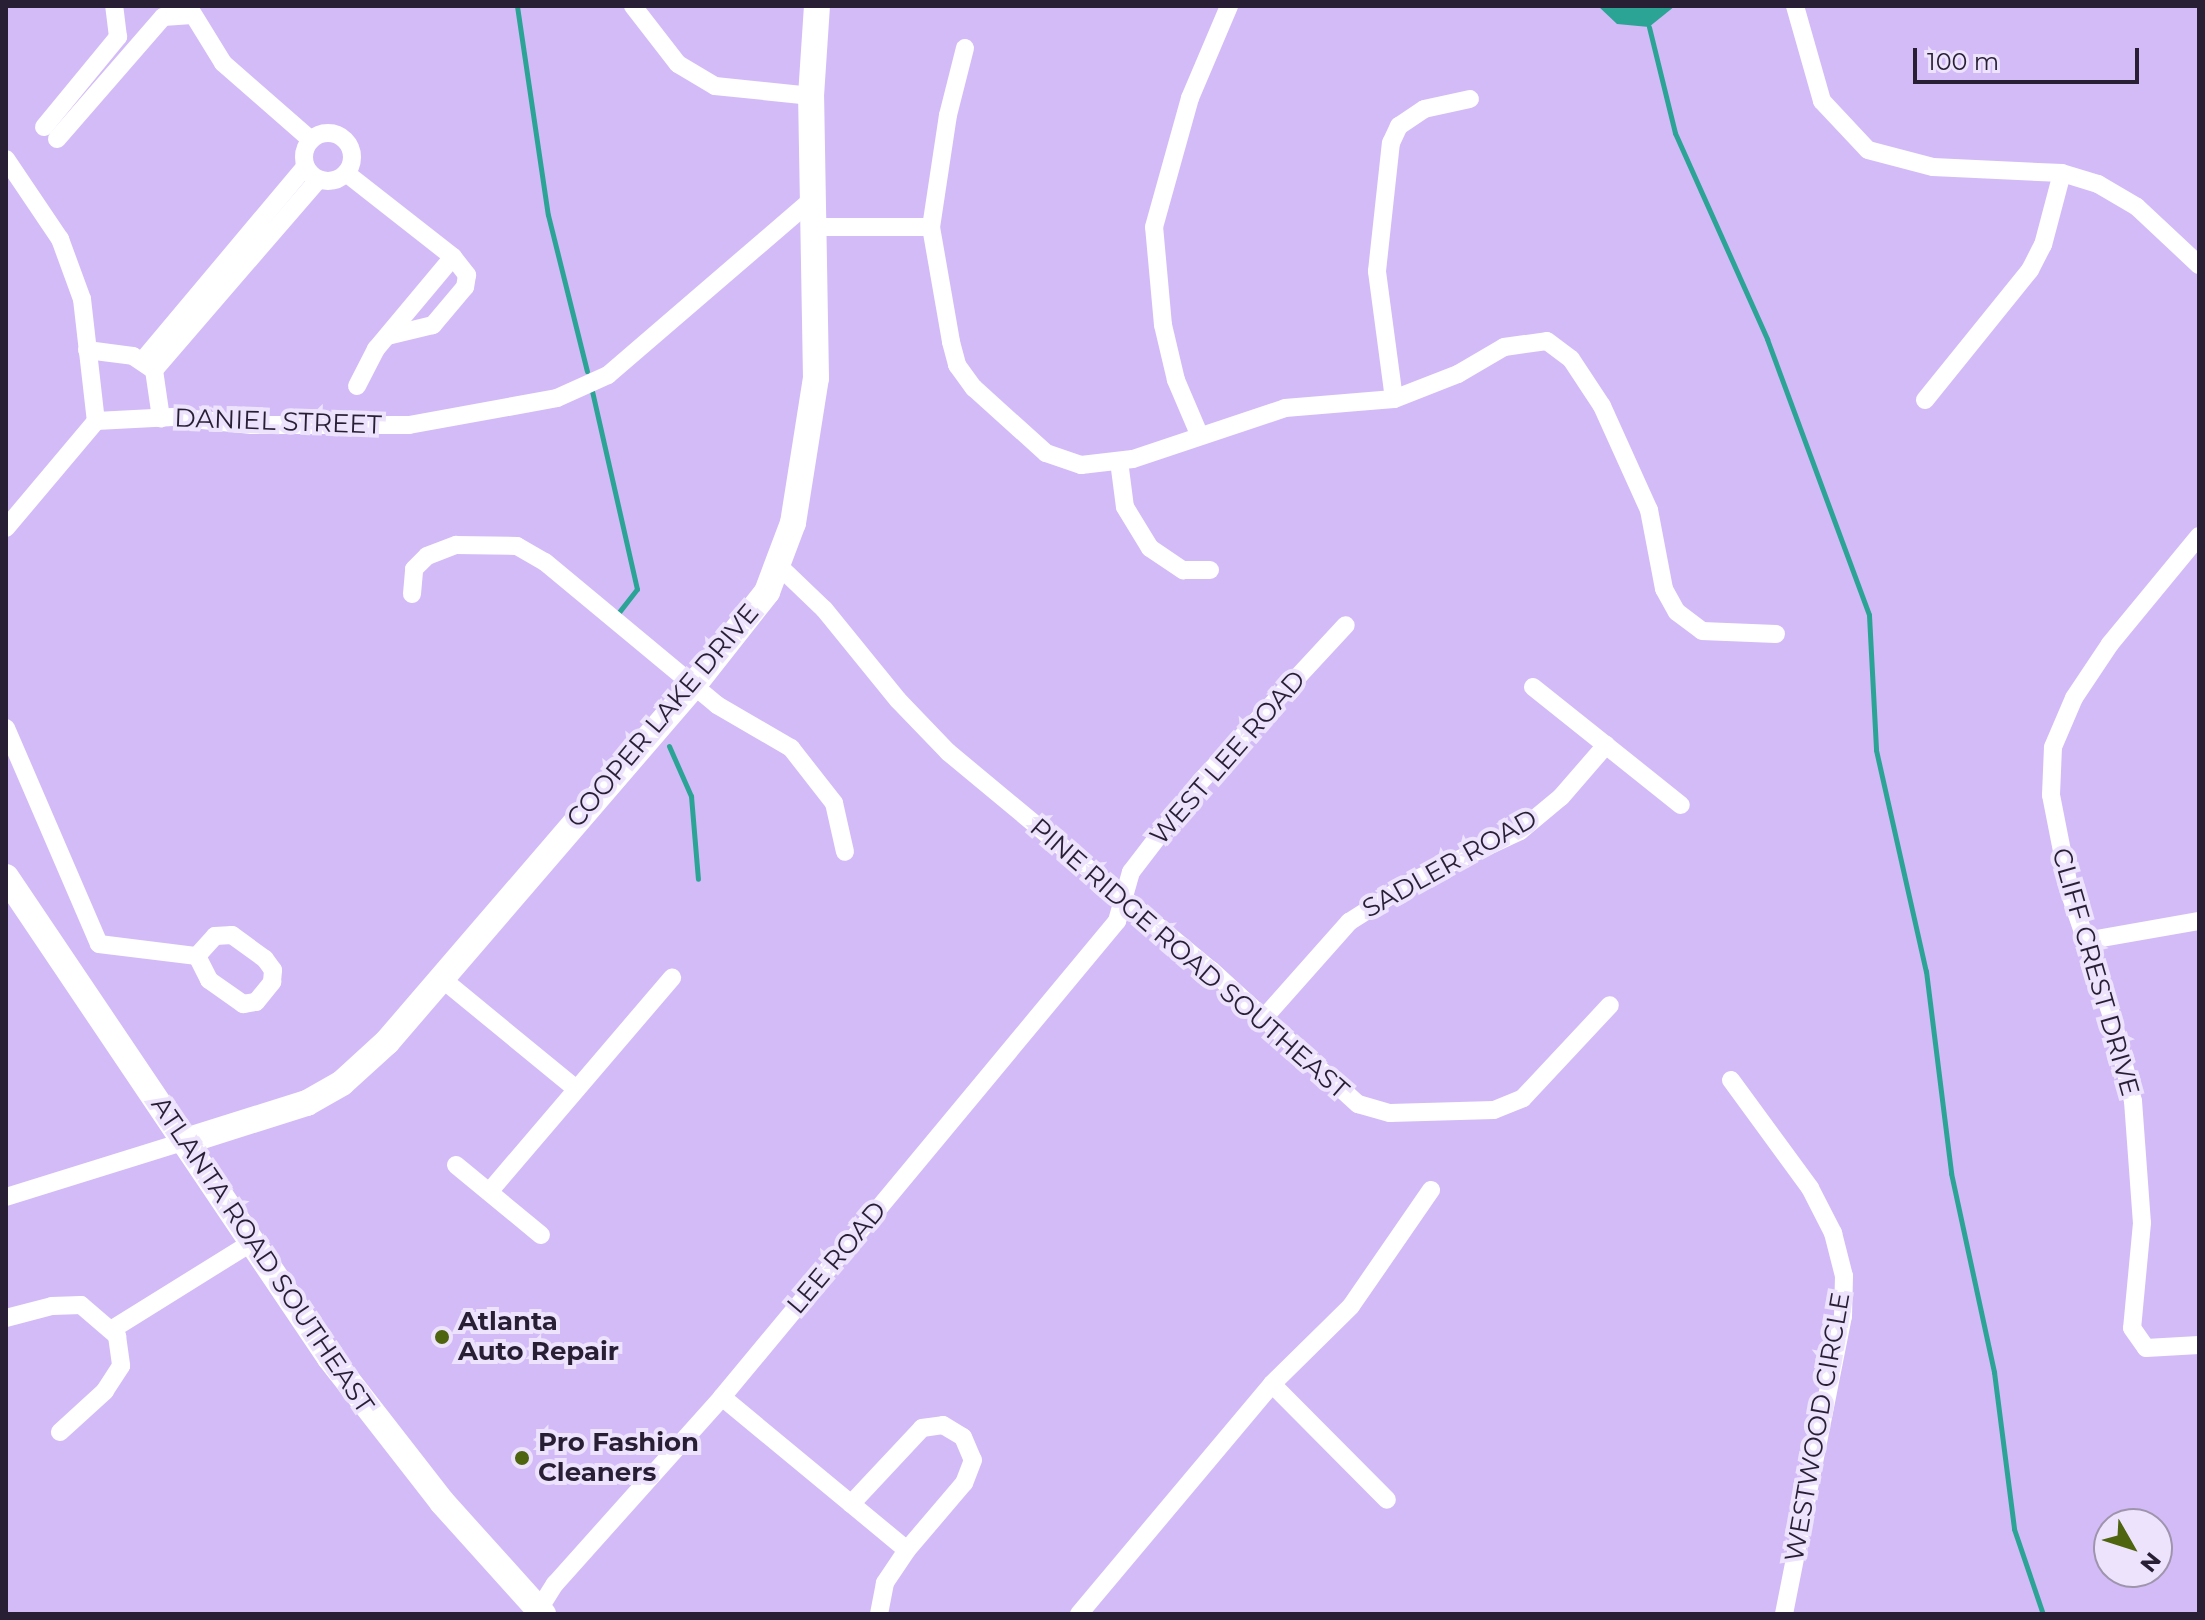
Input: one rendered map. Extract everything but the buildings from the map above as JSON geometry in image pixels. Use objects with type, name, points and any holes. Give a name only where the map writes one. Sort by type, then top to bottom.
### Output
[{"type":"street","points":[[114,6],[118,37],[50,133],[163,17],[190,11],[223,63],[311,140]]},
{"type":"street","points":[[633,6],[678,64],[715,86],[811,96]]},
{"type":"street","name":"COOPER LAKE DRIVE","points":[[183,1142],[268,1119],[342,1083],[399,1029],[751,617],[780,567],[793,523],[816,378],[817,227],[811,96],[817,6]]},
{"type":"street","points":[[1199,434],[1176,380],[1163,325],[1154,227],[1190,98],[1229,6]]},
{"type":"street","points":[[1795,6],[1822,101],[1868,150],[1933,167],[2062,173],[2098,184],[2137,207],[2199,265]]},
{"type":"street","points":[[965,48],[948,115],[931,227],[951,342],[957,365],[974,388],[1046,453],[1081,465],[1119,461],[1285,408],[1394,399],[1458,374],[1504,347],[1534,340],[1557,345],[1589,383],[1629,461],[1649,510],[1664,589],[1677,612],[1702,631],[1776,634]]},
{"type":"street","points":[[1394,399],[1377,271],[1391,143],[1399,126],[1424,109],[1470,99]]},
{"type":"street","points":[[327,132],[346,140],[352,155],[346,173],[332,181],[312,173],[303,154],[311,140],[327,132]]},
{"type":"street","points":[[6,159],[60,239],[82,299],[96,421],[6,528]]},
{"type":"street","points":[[149,365],[312,173]]},
{"type":"street","points":[[346,173],[453,257],[467,275],[449,310],[422,330],[387,336]]},
{"type":"street","points":[[1925,400],[2030,270],[2043,245],[2062,173]]},
{"type":"street","name":"DANIEL STREET","points":[[96,421],[161,418],[328,428],[409,425],[557,398],[608,375],[814,198]]},
{"type":"street","points":[[817,227],[931,227]]},
{"type":"street","points":[[357,386],[387,336],[453,257]]},
{"type":"street","points":[[87,350],[149,365]]},
{"type":"street","points":[[149,365],[161,418]]},
{"type":"street","points":[[1119,461],[1125,507],[1150,548],[1183,570],[1210,570]]},
{"type":"street","name":"CLIFF CREST DRIVE","points":[[2199,536],[2110,644],[2074,698],[2053,747],[2051,795],[2057,837],[2085,941],[2112,1017],[2133,1101],[2142,1223],[2132,1328],[2146,1348],[2199,1345]]},
{"type":"street","points":[[412,594],[414,569],[427,556],[456,545],[517,546],[545,562],[693,686],[791,748],[810,767],[834,803],[845,852]]},
{"type":"street","name":"PINE RIDGE ROAD SOUTHEAST","points":[[780,567],[824,609],[898,700],[948,752],[1263,1019],[1358,1104],[1390,1113],[1494,1110],[1523,1098],[1610,1005]]},
{"type":"street","name":"WEST LEE ROAD","points":[[1123,899],[1131,872],[1200,782],[1346,625]]},
{"type":"street","points":[[1533,687],[1681,805]]},
{"type":"street","points":[[6,728],[59,845],[93,938],[105,948],[197,956]]},
{"type":"street","name":"SADLER ROAD","points":[[1263,1019],[1349,922],[1415,880],[1520,831],[1561,797],[1606,745]]},
{"type":"street","name":"ATLANTA ROAD SOUTHEAST","points":[[6,877],[251,1243],[387,1436],[540,1612]]},
{"type":"street","name":"LEE ROAD","points":[[540,1612],[555,1584],[722,1397],[1117,921],[1123,899]]},
{"type":"street","points":[[2085,941],[2199,921]]},
{"type":"street","points":[[441,978],[576,1089]]},
{"type":"street","points":[[489,1192],[672,978]]},
{"type":"street","name":"WESTWOOD CIRCLE","points":[[1731,1080],[1810,1188],[1833,1233],[1844,1276],[1843,1316],[1784,1614]]},
{"type":"street","points":[[6,1197],[183,1142]]},
{"type":"street","points":[[456,1165],[541,1235]]},
{"type":"street","points":[[1079,1614],[1272,1384],[1351,1306],[1431,1190]]},
{"type":"street","points":[[111,1330],[251,1243]]},
{"type":"street","points":[[6,1318],[52,1306],[81,1305],[111,1330],[122,1351],[121,1366],[105,1391],[60,1432]]},
{"type":"street","points":[[1272,1384],[1387,1500]]},
{"type":"street","points":[[722,1397],[907,1550]]},
{"type":"street","points":[[851,1504],[922,1428],[943,1425],[963,1437],[973,1460],[964,1483],[907,1550],[885,1583],[879,1614]]},
{"type":"shaded area","points":[[1598,6],[1675,6],[1649,27],[1617,24]]},
{"type":"waterway","points":[[517,6],[548,215],[587,371]]},
{"type":"waterway","points":[[1649,27],[1675,133],[1767,339],[1869,615],[1876,750],[1926,971],[1951,1173],[1994,1372],[2014,1529],[2043,1614]]},
{"type":"waterway","points":[[592,391],[637,589],[619,612]]},
{"type":"waterway","points":[[669,746],[691,796],[698,879]]},
{"type":"place","name":"Atlanta Auto Repair","points":[[442,1337]]},
{"type":"place","name":"Pro Fashion Cleaners","points":[[522,1458]]}]
